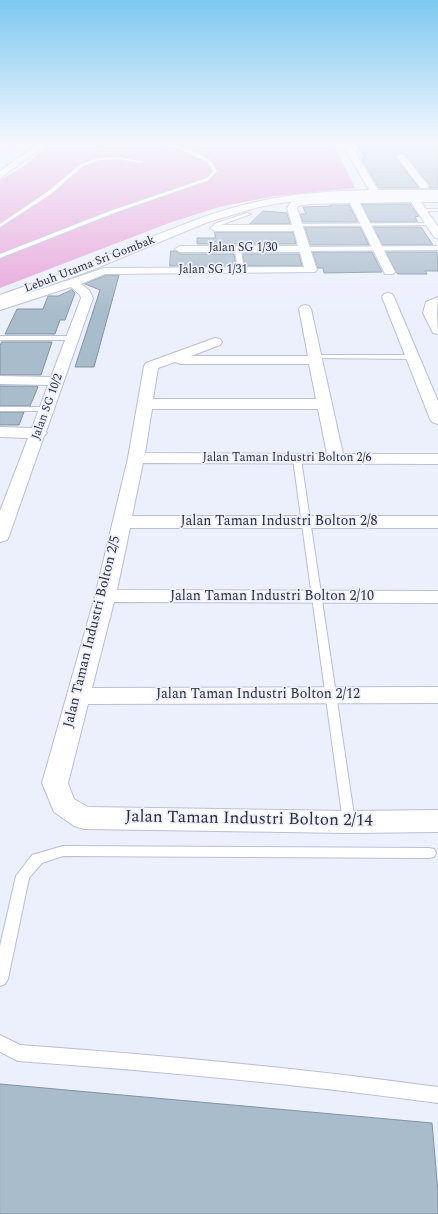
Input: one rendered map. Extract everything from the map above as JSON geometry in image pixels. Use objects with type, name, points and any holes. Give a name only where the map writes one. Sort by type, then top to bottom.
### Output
[{"type":"street","name":"Lebuh Utama Sri Gombak","points":[[0,292],[38,280],[185,223],[228,209],[275,199]]},
{"type":"street","name":"Lebuh Utama Sri Gombak","points":[[0,299],[72,274],[178,229],[230,211],[261,203],[292,199]]},
{"type":"street","points":[[414,199],[432,221],[438,235]]},
{"type":"street","points":[[305,249],[292,208],[294,204],[309,201],[438,199]]},
{"type":"street","points":[[353,200],[376,249],[389,272]]},
{"type":"street","points":[[215,228],[298,226]]},
{"type":"street","name":"Jalan SG 1/30","points":[[180,249],[305,249]]},
{"type":"street","name":"Jalan SG 1/31","points":[[0,306],[73,283],[104,271],[311,270],[305,249]]},
{"type":"street","name":"Jalan SG 10/2","points":[[0,536],[3,521],[39,433],[46,409],[87,296],[73,283]]},
{"type":"street","points":[[388,297],[438,419]]},
{"type":"street","points":[[438,301],[432,305],[430,313],[438,330]]},
{"type":"street","points":[[305,309],[314,359],[336,459]]},
{"type":"street","points":[[167,360],[215,342]]},
{"type":"street","points":[[167,360],[314,359]]},
{"type":"street","name":"Jalan Taman Industri Bolton 2/5","points":[[62,805],[55,783],[105,596],[120,522],[136,458],[151,366],[167,360]]},
{"type":"street","points":[[0,380],[57,381]]},
{"type":"street","points":[[145,404],[324,404]]},
{"type":"street","points":[[0,432],[39,433]]},
{"type":"street","name":"Jalan Taman Industri Bolton 2/6","points":[[136,458],[438,459]]},
{"type":"street","name":"Jalan Taman Industri Bolton 2/8","points":[[120,522],[438,522]]},
{"type":"street","name":"Jalan Taman Industri Bolton 2/10","points":[[105,596],[438,597]]},
{"type":"street","name":"Jalan Taman Industri Bolton 2/12","points":[[78,696],[438,695]]},
{"type":"street","name":"Jalan Taman Industri Bolton 2/14","points":[[62,805],[84,818],[349,822],[438,821]]},
{"type":"lane","points":[[0,226],[41,199]]},
{"type":"lane","points":[[0,256],[112,212],[151,199]]},
{"type":"lane","points":[[422,210],[438,210]]},
{"type":"lane","points":[[215,228],[216,225],[249,214]]},
{"type":"lane","points":[[298,226],[432,221]]},
{"type":"lane","points":[[305,249],[438,248]]},
{"type":"lane","points":[[238,249],[241,271]]},
{"type":"lane","points":[[0,338],[73,338]]},
{"type":"lane","points":[[314,359],[413,358]]},
{"type":"lane","points":[[0,409],[46,409]]},
{"type":"lane","points":[[297,459],[349,822]]},
{"type":"lane","points":[[0,979],[23,876],[37,859],[63,851],[429,853]]},
{"type":"lane","points":[[0,1043],[18,1053],[203,1067],[438,1095]]},
{"type":"shaded area","points":[[0,199],[261,199],[219,207],[169,223],[0,288]]},
{"type":"building","points":[[362,204],[410,204],[419,216],[415,217],[418,222],[371,222]]},
{"type":"building","points":[[330,205],[349,205],[358,222],[303,222],[300,214],[306,214],[303,207],[331,206]]},
{"type":"building","points":[[263,211],[287,213],[290,224],[250,224]]},
{"type":"building","points":[[305,227],[360,227],[369,245],[311,245]]},
{"type":"building","points":[[374,227],[421,227],[433,245],[383,245]]},
{"type":"building","points":[[215,232],[293,232],[296,244],[197,244],[197,238],[215,238]]},
{"type":"building","points":[[171,251],[176,251],[180,254],[234,254],[236,266],[170,266]]},
{"type":"building","points":[[313,252],[372,252],[382,272],[324,273],[323,268],[318,268]]},
{"type":"building","points":[[386,252],[437,252],[438,271],[425,271],[427,274],[398,274]]},
{"type":"building","points":[[243,254],[299,254],[302,266],[245,266]]},
{"type":"building","points":[[107,275],[119,275],[94,367],[75,367],[100,290],[85,284]]},
{"type":"building","points":[[72,290],[75,293],[65,320],[60,320],[55,334],[5,334],[17,309],[43,309],[48,296],[58,296]]},
{"type":"building","points":[[2,342],[52,342],[41,375],[0,375],[0,346]]},
{"type":"building","points":[[0,386],[38,387],[30,406],[0,406]]},
{"type":"building","points":[[0,412],[24,412],[19,425],[0,425]]},
{"type":"building","points":[[0,1084],[432,1123],[438,1192],[438,1214],[0,1214]]}]
